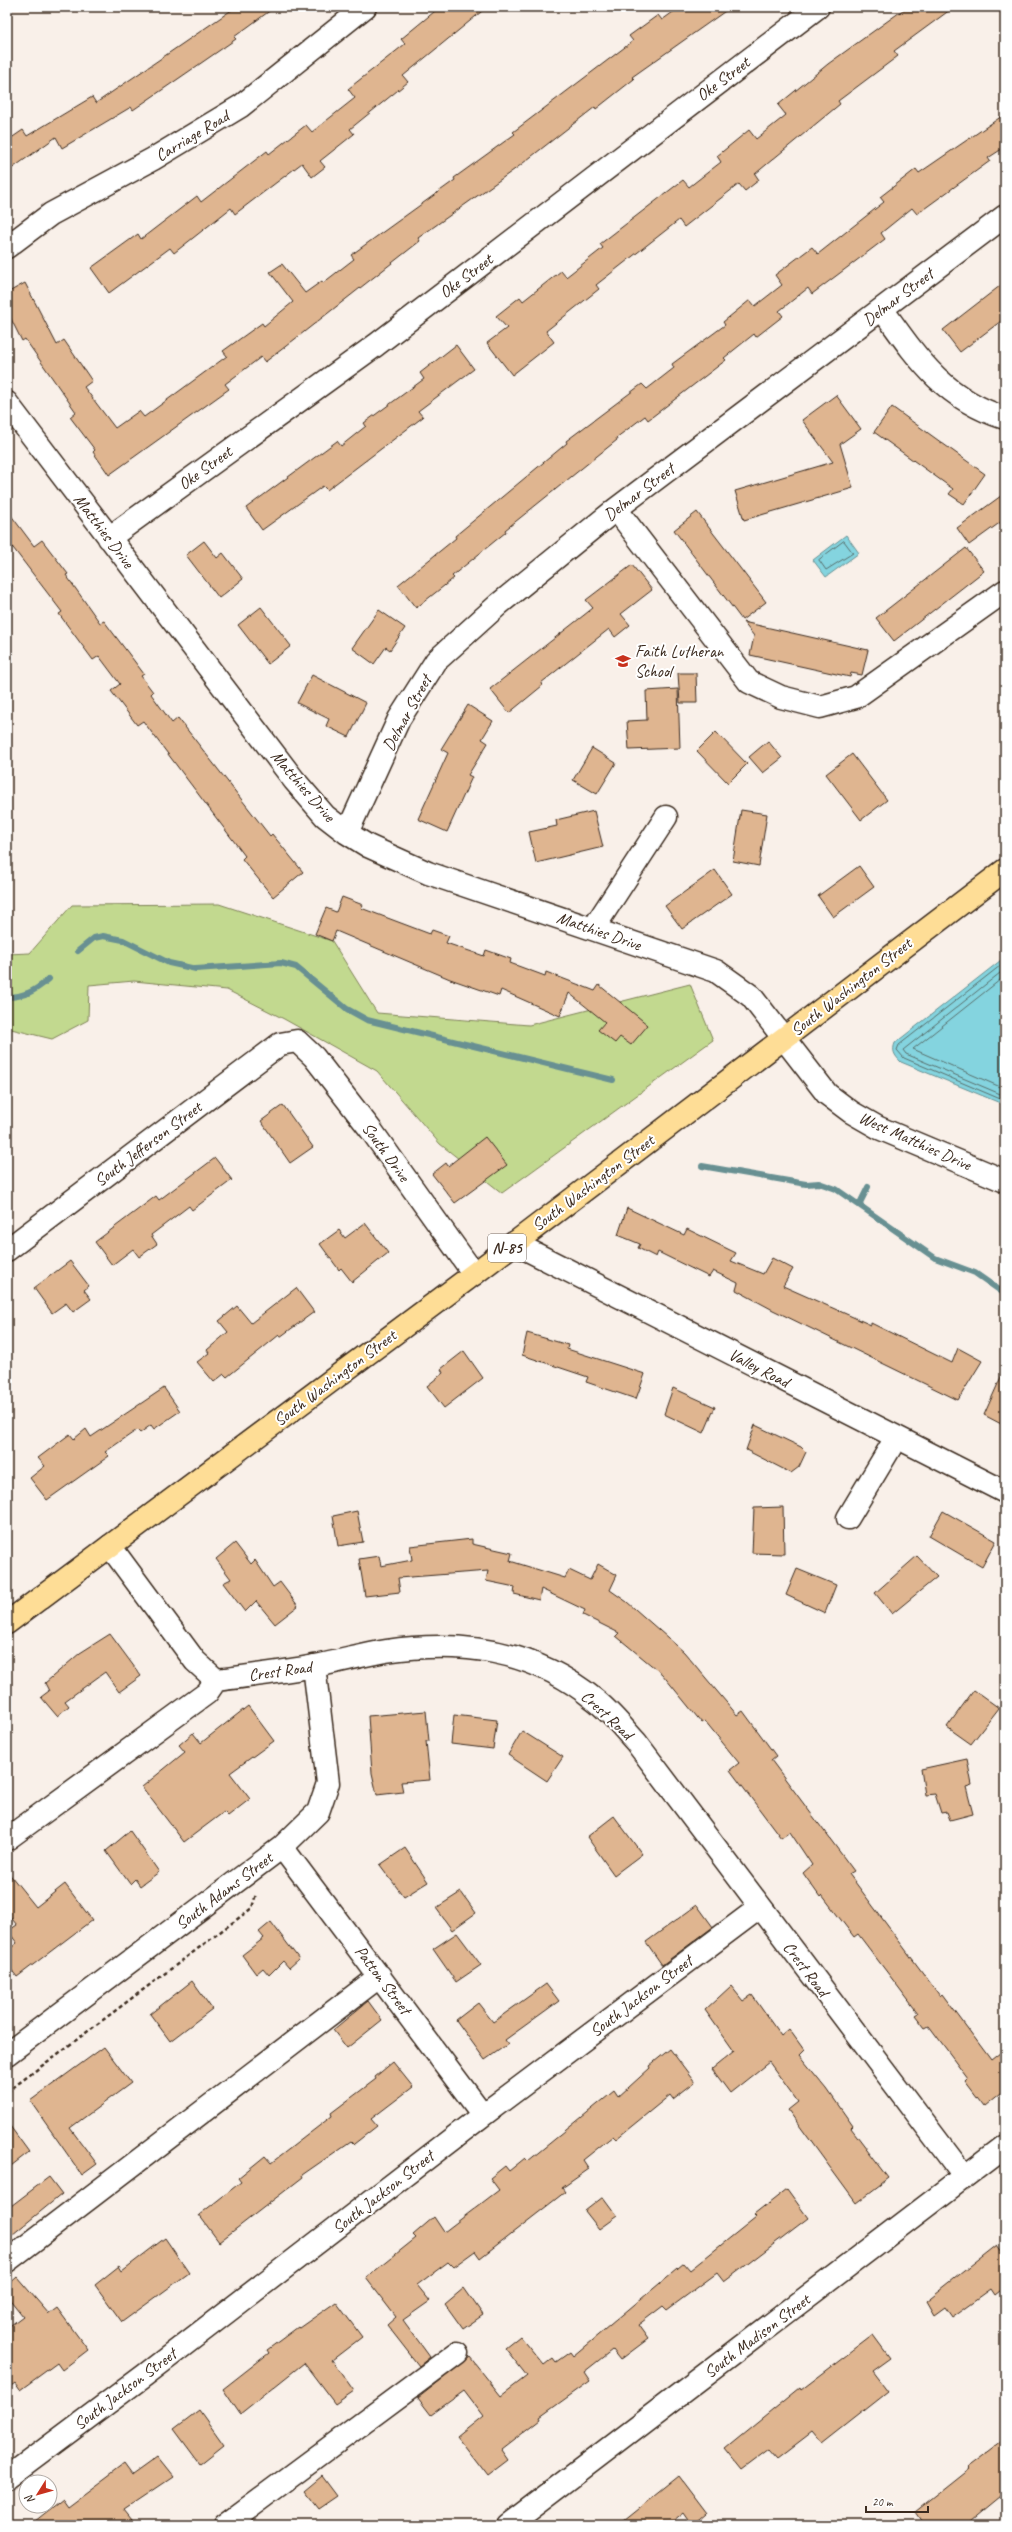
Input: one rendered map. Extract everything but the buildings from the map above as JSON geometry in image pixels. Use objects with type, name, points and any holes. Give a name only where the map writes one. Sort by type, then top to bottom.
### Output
[{"type":"main road","name":"South Washington Street","points":[[7,1623],[474,1274],[1005,870]]},
{"type":"street","name":"Carriage Road","points":[[7,247],[51,214],[153,159],[241,106],[365,7]]},
{"type":"street","name":"Oke Street","points":[[109,538],[376,345],[818,7]]},
{"type":"street","name":"Delmar Street","points":[[347,833],[400,719],[436,661],[499,604],[616,509],[1005,216]]},
{"type":"street","points":[[882,309],[922,364],[951,391],[991,414],[1005,418]]},
{"type":"street","name":"Matthies Drive","points":[[11,417],[109,538],[294,780],[325,816],[347,833],[368,846],[428,873],[716,971],[751,996],[786,1038]]},
{"type":"street","points":[[616,509],[749,682],[782,697],[820,707],[856,697],[1005,591]]},
{"type":"street","points":[[593,929],[666,817]]},
{"type":"street","name":"West Matthies Drive","points":[[786,1038],[827,1094],[851,1112],[879,1128],[1005,1181]]},
{"type":"street","name":"South Drive","points":[[290,1042],[297,1041],[314,1057],[371,1130],[474,1274]]},
{"type":"street","name":"South Jefferson Street","points":[[7,1250],[280,1044],[290,1042]]},
{"type":"street","name":"Valley Road","points":[[514,1243],[1005,1492]]},
{"type":"street","points":[[848,1518],[896,1438]]},
{"type":"street","points":[[7,1839],[207,1693],[216,1680],[195,1661],[110,1546]]},
{"type":"street","name":"Crest Road","points":[[216,1680],[314,1666],[385,1651],[431,1646],[466,1647],[514,1656],[555,1673],[594,1699],[636,1742],[759,1908],[964,2176]]},
{"type":"street","name":"South Adams Street","points":[[7,2054],[282,1847],[318,1812],[328,1783],[314,1666]]},
{"type":"street","name":"Patton Street","points":[[282,1847],[483,2115]]},
{"type":"street","name":"South Jackson Street","points":[[7,2478],[151,2370],[483,2115],[759,1908]]},
{"type":"street","points":[[7,2261],[380,1976]]},
{"type":"street","name":"South Madison Street","points":[[508,2525],[1005,2146]]},
{"type":"street","points":[[225,2525],[458,2353]]},
{"type":"path","points":[[7,2092],[252,1908],[258,1889]]},
{"type":"green space","points":[[219,904],[332,941],[377,1013],[529,1025],[690,984],[713,1040],[502,1193],[440,1144],[377,1071],[284,1019],[227,990],[134,981],[89,985],[88,1020],[52,1039],[7,1028],[7,954],[30,953],[72,905]]},
{"type":"water","points":[[846,535],[859,553],[826,577],[813,560]]},
{"type":"water","points":[[1005,957],[1005,1105],[901,1062],[895,1055],[894,1048],[895,1043]]},
{"type":"waterway","points":[[78,951],[94,938],[103,936],[123,940],[169,963],[196,969],[281,963],[296,967],[347,1009],[367,1020],[613,1080]]},
{"type":"waterway","points":[[7,997],[19,996],[29,992],[39,987],[49,979]]},
{"type":"waterway","points":[[702,1166],[806,1184],[819,1183],[836,1189],[935,1258],[975,1273],[1005,1294]]},
{"type":"waterway","points":[[859,1205],[868,1187]]},
{"type":"place","name":"Faith Lutheran School","points":[[623,661]]}]
